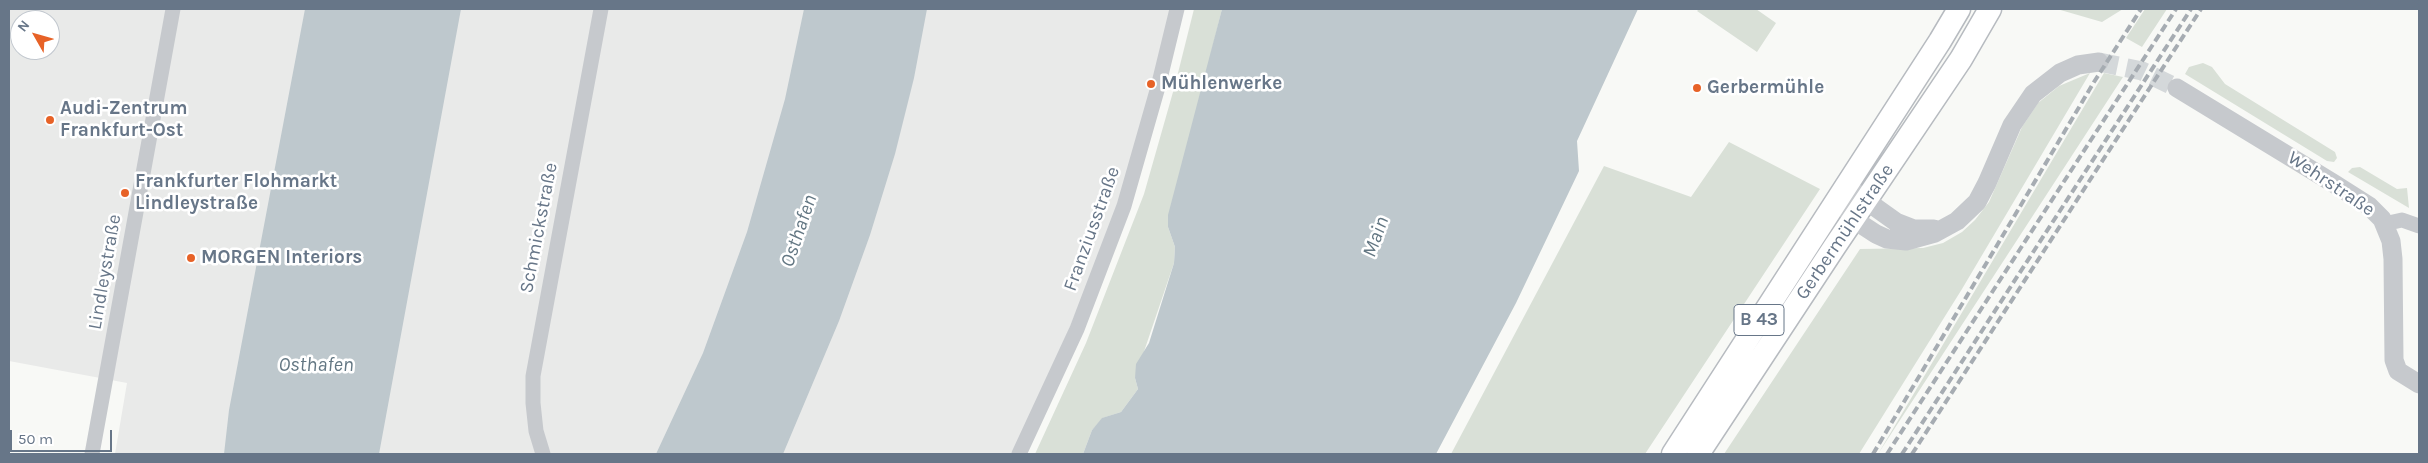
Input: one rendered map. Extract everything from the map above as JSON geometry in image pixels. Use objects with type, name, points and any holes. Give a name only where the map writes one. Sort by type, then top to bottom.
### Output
[{"type":"main road","name":"Gerbermühlstraße","points":[[1673,454],[1959,9]]},
{"type":"main road","name":"Gerbermühlstraße","points":[[1698,454],[1853,219],[1962,59],[1990,9]]},
{"type":"street","name":"Lindleystraße","points":[[92,454],[173,9]]},
{"type":"street","name":"Schmickstraße","points":[[543,454],[536,431],[533,403],[537,347],[601,9]]},
{"type":"street","name":"Franziusstraße","points":[[1019,454],[1077,329],[1124,206],[1158,87],[1177,9]]},
{"type":"street","points":[[1845,185],[1846,205],[1853,219],[1876,234],[1896,241],[1916,240],[1945,228],[1969,212],[1977,202],[2012,125],[2033,94],[2060,73],[2078,66],[2098,62]]},
{"type":"street","name":"Wehrstraße","points":[[2177,88],[2369,206],[2384,224],[2391,241],[2393,259],[2394,360],[2398,371],[2419,384]]},
{"type":"street","points":[[1845,185],[1896,222],[1907,227],[1929,230],[1945,228]]},
{"type":"street","points":[[2384,224],[2402,220],[2419,226]]},
{"type":"shaded area","name":"Osthafen","points":[[9,9],[1177,9],[1141,150],[1019,454],[115,454],[127,383],[9,361]]},
{"type":"shaded area","points":[[1194,9],[1222,9],[1168,227],[1175,247],[1174,263],[1135,378],[1138,389],[1121,412],[1103,418],[1092,430],[1083,454],[1035,454],[1086,343],[1144,194]]},
{"type":"shaded area","points":[[1699,9],[1756,9],[1776,23],[1757,52],[1697,11]]},
{"type":"shaded area","points":[[2057,9],[2123,9],[2102,22]]},
{"type":"shaded area","points":[[2145,9],[2167,9],[2142,47],[2126,38]]},
{"type":"shaded area","points":[[2203,63],[2212,67],[2225,84],[2335,152],[2337,158],[2334,162],[2327,161],[2185,74],[2189,67]]},
{"type":"shaded area","points":[[2090,73],[1962,289],[1859,454],[1724,454],[1860,249],[1923,248],[1943,243],[1962,232],[1975,220],[1989,202],[2022,127],[2038,103],[2059,86]]},
{"type":"shaded area","points":[[2104,73],[2123,77],[1878,454]]},
{"type":"shaded area","points":[[1729,142],[1820,189],[1645,454],[1451,454],[1604,166],[1691,197]]},
{"type":"shaded area","points":[[2360,167],[2397,189],[2407,188],[2409,208],[2348,172],[2352,168]]},
{"type":"water","name":"Osthafen","points":[[305,9],[461,9],[379,454],[224,454],[229,410]]},
{"type":"water","name":"Osthafen","points":[[804,9],[927,9],[914,78],[895,154],[870,235],[839,321],[783,454],[656,454],[703,353],[747,232],[785,99]]},
{"type":"water","name":"Main","points":[[1222,9],[1638,9],[1577,141],[1579,171],[1516,303],[1436,454],[1083,454],[1092,430],[1102,418],[1121,412],[1138,389],[1135,378],[1136,364],[1149,343],[1174,263],[1175,247],[1168,227],[1168,215]]},
{"type":"tunnel","points":[[2099,62],[2142,71],[2177,88]]},
{"type":"railway","points":[[1873,454],[2094,82],[2141,9]]},
{"type":"railway","points":[[1887,454],[2176,9]]},
{"type":"railway","points":[[1902,454],[2191,9]]},
{"type":"railway","points":[[1912,454],[2201,9]]},
{"type":"place","name":"Mühlenwerke","points":[[1151,84]]},
{"type":"place","name":"Gerbermühle","points":[[1697,88]]},
{"type":"place","name":"Audi-Zentrum Frankfurt-Ost","points":[[50,120]]},
{"type":"place","name":"Frankfurter Flohmarkt Lindleystraße","points":[[125,193]]},
{"type":"place","name":"MORGEN Interiors","points":[[191,258]]}]
